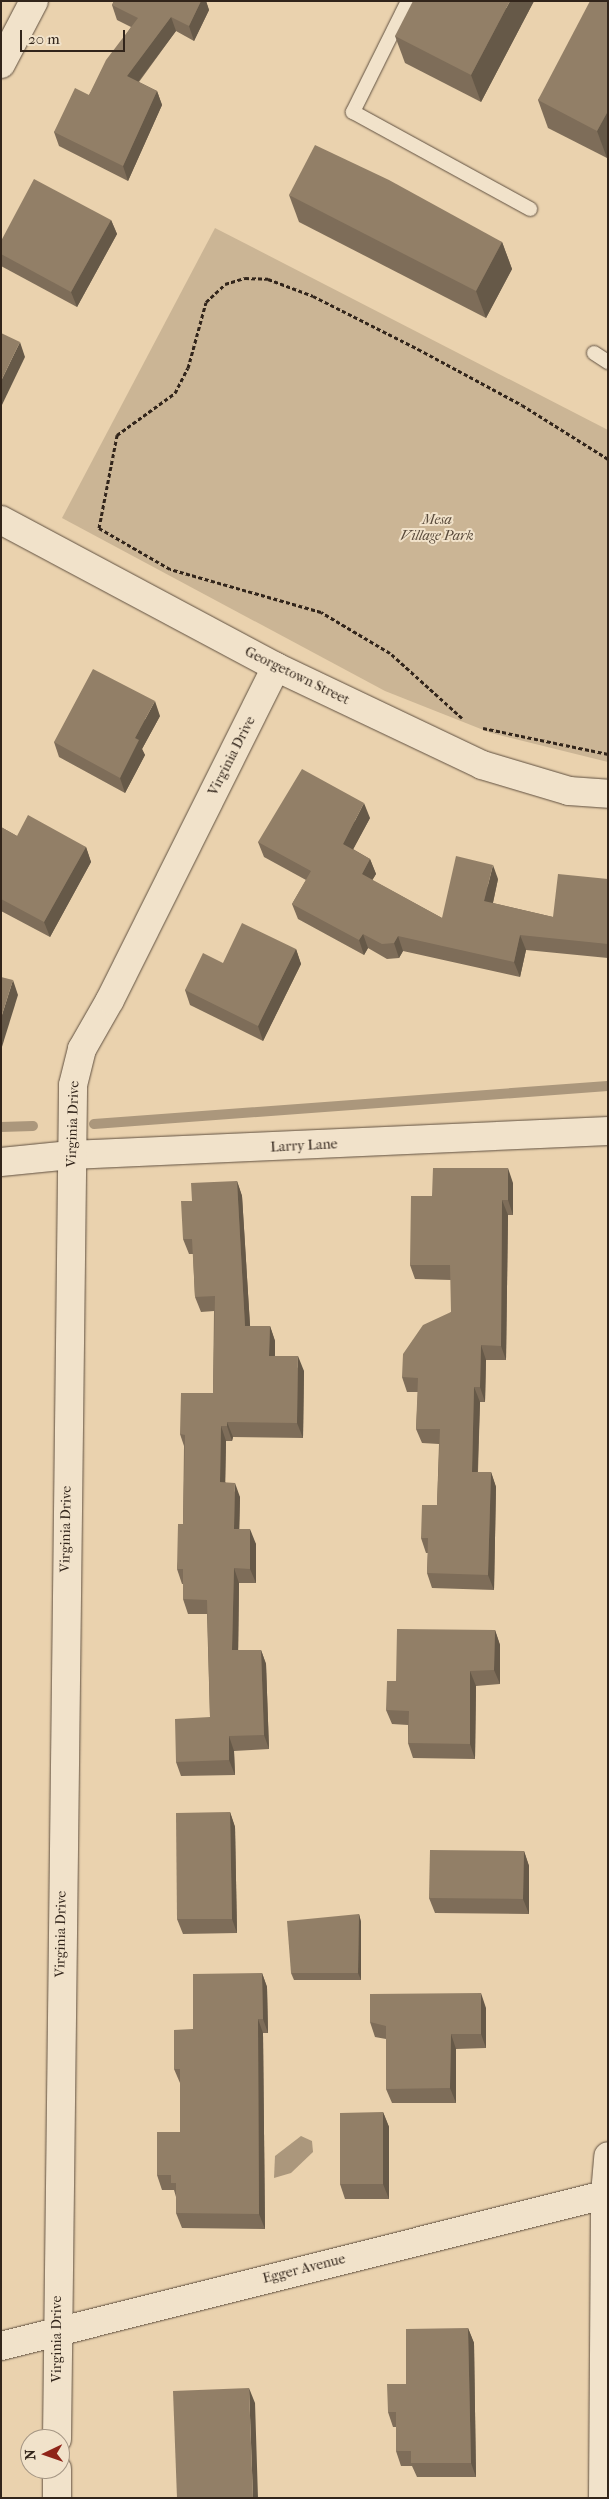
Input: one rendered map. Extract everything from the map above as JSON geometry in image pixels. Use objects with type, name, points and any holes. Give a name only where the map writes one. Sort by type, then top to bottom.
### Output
[{"type":"street","points":[[1,64],[34,1]]},
{"type":"street","name":"Georgetown Street","points":[[1,520],[276,667],[482,765],[570,791],[608,794]]},
{"type":"street","name":"Virginia Drive","points":[[57,2429],[56,2332],[73,1085],[82,1048],[110,1000],[276,667]]},
{"type":"street","name":"Larry Lane","points":[[1,1162],[71,1154],[608,1131]]},
{"type":"street","points":[[603,2498],[608,2156]]},
{"type":"street","name":"Egger Avenue","points":[[1,2346],[606,2194]]},
{"type":"street","points":[[57,2479],[57,2498]]},
{"type":"lane","points":[[408,1],[353,112],[530,209]]},
{"type":"lane","points":[[594,353],[608,362]]},
{"type":"path","points":[[469,724],[390,652],[321,612],[170,569],[99,528],[117,435],[175,393],[188,368],[206,302],[225,284],[245,278],[268,279],[313,296],[418,349],[522,405],[608,459]]},
{"type":"path","points":[[478,726],[608,754]]},
{"type":"green space","name":"Mesa Village Park","points":[[215,228],[608,430],[608,762],[491,733],[385,691],[62,518]]},
{"type":"shaded area","points":[[301,2136],[312,2141],[313,2152],[291,2173],[274,2178],[275,2156]]},
{"type":"building","points":[[114,1],[201,1],[189,26],[171,17],[127,76],[157,91],[123,166],[54,132],[75,88],[89,95],[106,60],[138,18],[112,5]]},
{"type":"building","points":[[413,1],[510,1],[471,75],[395,36]]},
{"type":"building","points":[[590,1],[608,1],[608,111],[597,131],[538,100]]},
{"type":"building","points":[[315,145],[389,180],[502,242],[476,291],[289,195]]},
{"type":"building","points":[[34,179],[111,220],[71,292],[1,254],[1,241]]},
{"type":"building","points":[[1,333],[20,342],[1,381]]},
{"type":"building","points":[[93,669],[155,701],[135,738],[139,740],[120,778],[54,742]]},
{"type":"building","points":[[302,769],[364,803],[343,844],[370,859],[362,874],[442,918],[456,856],[493,865],[484,901],[553,917],[558,874],[608,879],[608,944],[520,935],[514,962],[398,936],[394,943],[382,944],[363,934],[359,940],[292,904],[311,871],[258,842]]},
{"type":"building","points":[[28,815],[86,847],[44,922],[1,899],[1,827],[17,836]]},
{"type":"building","points":[[242,923],[296,949],[258,1026],[185,990],[203,953],[223,963]]},
{"type":"building","points":[[1,977],[13,980],[1,1018]]},
{"type":"building","points":[[433,1168],[508,1168],[508,1200],[502,1200],[501,1346],[481,1345],[480,1387],[474,1387],[472,1472],[491,1472],[488,1575],[427,1573],[428,1538],[421,1538],[422,1505],[437,1505],[440,1429],[416,1429],[418,1378],[402,1377],[403,1354],[423,1325],[451,1312],[450,1265],[410,1265],[411,1196],[432,1196]]},
{"type":"building","points":[[237,1181],[245,1326],[270,1326],[269,1356],[298,1356],[297,1423],[227,1422],[227,1426],[221,1426],[220,1482],[235,1483],[234,1529],[250,1529],[250,1569],[234,1568],[232,1650],[261,1650],[264,1735],[229,1736],[229,1760],[176,1762],[175,1719],[210,1717],[207,1600],[183,1599],[183,1569],[177,1569],[178,1524],[183,1524],[185,1435],[180,1434],[181,1393],[213,1393],[215,1296],[195,1297],[192,1239],[183,1239],[181,1201],[192,1201],[191,1183]]},
{"type":"building","points":[[397,1629],[495,1630],[494,1670],[470,1671],[470,1744],[408,1743],[409,1711],[386,1710],[387,1681],[396,1681]]},
{"type":"building","points":[[230,1812],[232,1919],[177,1919],[176,1813]]},
{"type":"building","points":[[430,1850],[524,1851],[523,1899],[429,1898]]},
{"type":"building","points":[[359,1914],[358,1973],[291,1973],[287,1921]]},
{"type":"building","points":[[262,1973],[263,2019],[258,2019],[259,2214],[176,2213],[176,2183],[171,2183],[171,2175],[157,2175],[157,2132],[180,2132],[180,2069],[174,2069],[174,2030],[193,2029],[193,1974]]},
{"type":"building","points":[[481,1993],[481,2034],[451,2034],[450,2088],[386,2089],[386,2026],[370,2022],[370,1994]]},
{"type":"building","points":[[383,2112],[383,2184],[340,2184],[340,2113]]},
{"type":"building","points":[[468,2328],[471,2463],[411,2463],[411,2451],[396,2451],[396,2412],[388,2412],[387,2384],[406,2384],[406,2329]]},
{"type":"building","points":[[249,2388],[253,2498],[177,2498],[173,2391]]},
{"type":"waterway","points":[[94,1124],[608,1086]]},
{"type":"waterway","points":[[1,1127],[33,1126]]}]
